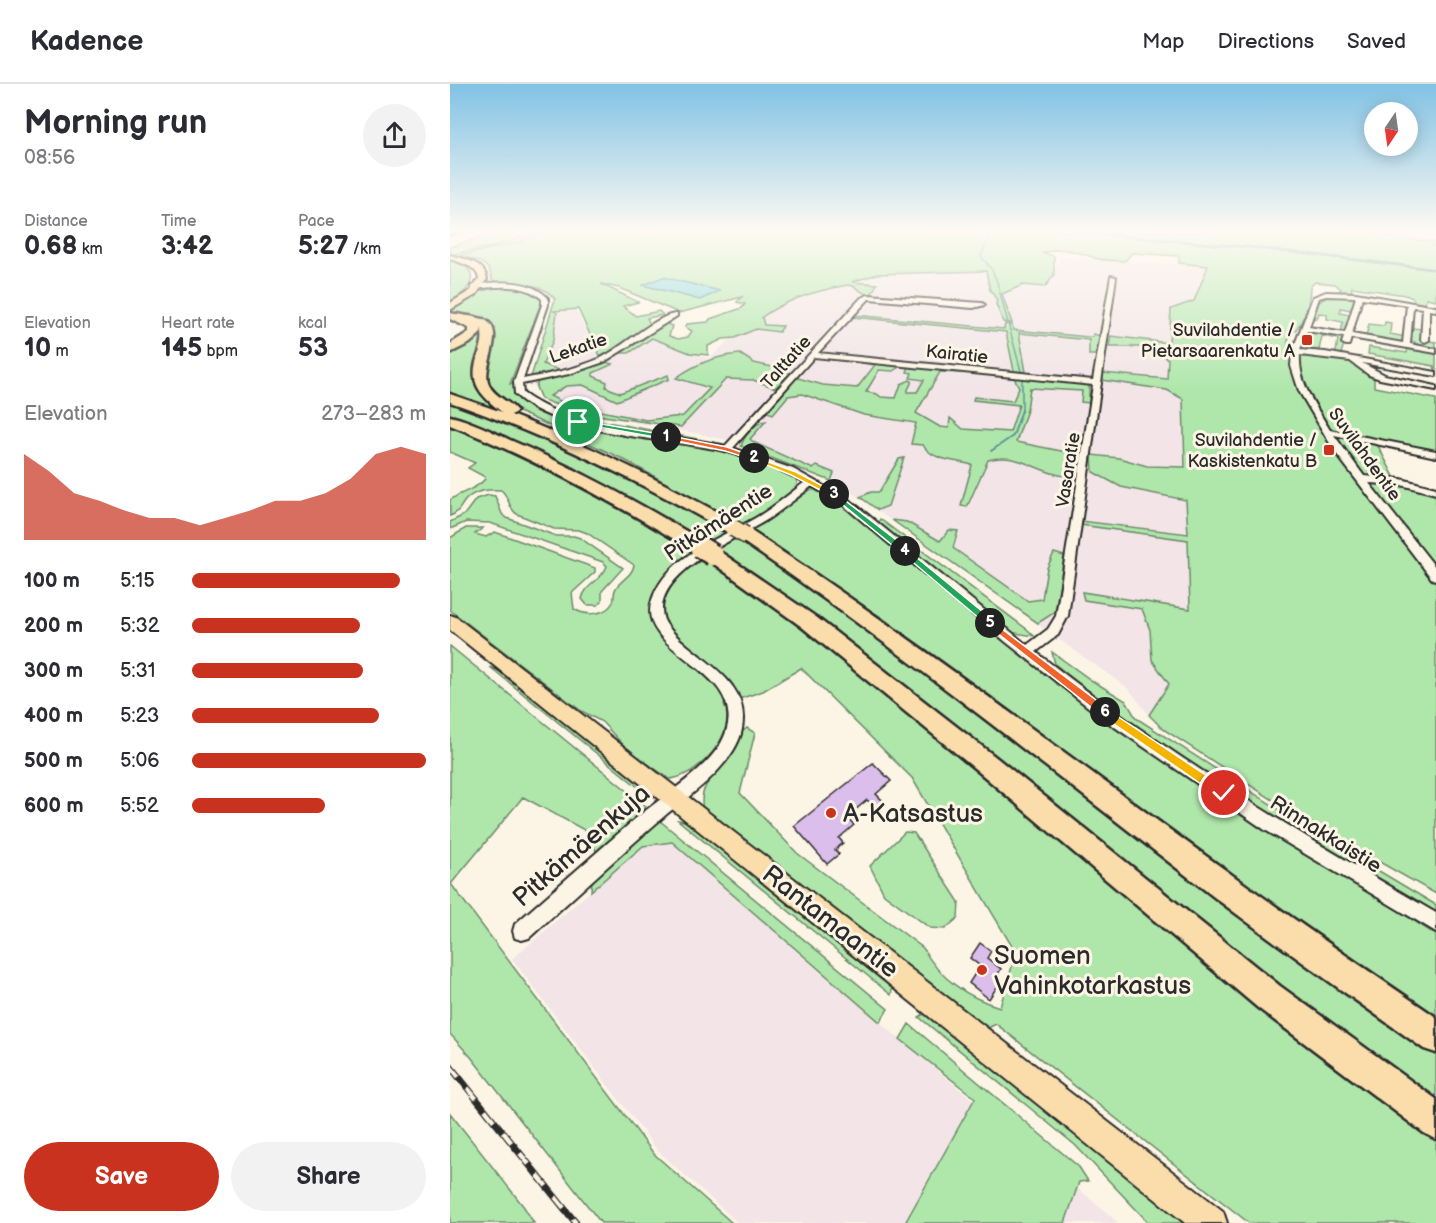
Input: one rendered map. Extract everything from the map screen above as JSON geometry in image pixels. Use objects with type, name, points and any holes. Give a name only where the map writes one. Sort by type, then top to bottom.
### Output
[{"type":"highway","points":[[450,318],[469,324],[476,329],[466,341],[450,349]]},
{"type":"highway","points":[[450,318],[470,319],[486,326],[489,335],[477,367],[480,385],[495,402],[535,423],[540,430]]},
{"type":"highway","points":[[450,398],[540,430],[649,481],[739,531],[844,602],[999,714],[1293,938],[1436,1037]]},
{"type":"highway","points":[[450,420],[542,459],[614,496],[706,551],[809,622],[988,765],[1269,996],[1436,1121]]},
{"type":"main road","points":[[450,306],[473,294],[477,286]]},
{"type":"main road","name":"Rantamaantie","points":[[450,621],[1211,1223]]},
{"type":"street","name":"Vasaratie","points":[[1027,652],[1053,632],[1062,616],[1112,284]]},
{"type":"street","points":[[477,286],[523,287],[539,292],[545,298],[545,305],[518,382]]},
{"type":"street","name":"Suvilahdentie","points":[[1359,296],[1329,293],[1316,297],[1303,328],[1296,352],[1295,366],[1304,392],[1326,432],[1436,576]]},
{"type":"street","points":[[1346,357],[1348,336],[1359,296],[1436,309]]},
{"type":"street","name":"Talttatie","points":[[727,449],[868,297],[982,305]]},
{"type":"street","points":[[1406,346],[1410,304]]},
{"type":"street","points":[[1425,340],[1426,307]]},
{"type":"street","name":"Lekatie","points":[[518,382],[611,356],[675,315]]},
{"type":"street","points":[[1303,328],[1436,351]]},
{"type":"street","points":[[1296,352],[1346,357],[1436,374]]},
{"type":"street","name":"Kairatie","points":[[813,355],[1098,383]]},
{"type":"street","points":[[1346,357],[1383,377],[1436,388]]},
{"type":"street","name":"Rinnakkaistie","points":[[518,382],[519,394],[524,401],[549,414],[727,449],[766,462],[812,482],[847,503],[1027,652],[1171,759],[1286,833],[1436,923]]},
{"type":"street","points":[[1326,432],[1436,454]]},
{"type":"street","points":[[1361,479],[1401,482],[1436,491]]},
{"type":"street","name":"Pitkämäentie","points":[[674,798],[712,766],[727,747],[734,731],[737,709],[720,679],[701,661],[679,647],[661,629],[656,618],[656,605],[660,591],[675,572],[693,559],[760,520],[812,482]]},
{"type":"street","name":"Pitkämäenkuja","points":[[522,931],[674,798]]},
{"type":"shaded area","points":[[845,284],[1201,284],[1194,301],[1171,309],[1167,389],[1183,399],[1191,626],[1169,684],[1149,715],[1129,689],[827,475],[758,447],[700,434],[565,410],[543,399],[534,387],[532,374],[556,312],[576,310],[599,358],[611,360],[650,334],[709,359],[758,313]]},
{"type":"shaded area","points":[[672,842],[814,967],[1119,1223],[738,1223],[658,1151],[512,959],[643,846]]},
{"type":"green space","points":[[450,284],[469,284],[465,291],[450,302]]},
{"type":"green space","points":[[521,284],[601,284],[638,302],[623,306],[636,316],[659,311],[663,315],[647,318],[651,326],[613,352],[600,356],[578,309],[554,311],[557,313],[553,340],[543,364],[559,370],[531,377],[555,299],[543,289]]},
{"type":"green space","points":[[602,284],[877,284],[872,293],[867,295],[848,285],[803,296],[762,317],[764,325],[783,326],[779,332],[756,329],[735,338],[723,339],[708,346],[708,355],[690,353],[652,338],[629,353],[620,353],[665,323],[672,326],[669,336],[678,339],[688,337],[692,331],[685,327],[687,324],[708,322],[710,319],[742,308],[745,304],[737,302],[742,297],[679,313],[619,288]]},
{"type":"green space","points":[[989,284],[1047,284],[1045,287],[1023,285],[1002,294],[1012,323],[1003,322],[996,304],[997,300]]},
{"type":"green space","points":[[1201,284],[1313,284],[1310,287],[1305,315],[1290,336],[1288,353],[1348,360],[1374,378],[1374,387],[1436,399],[1436,453],[1375,440],[1398,484],[1436,493],[1436,894],[1293,813],[1163,729],[1149,715],[1169,684],[1152,660],[1150,630],[1142,609],[1084,600],[1082,592],[1190,609],[1188,540],[1081,525],[1081,521],[1188,534],[1186,500],[1121,487],[1093,472],[1092,455],[1119,458],[1147,466],[1185,467],[1183,399],[1167,390],[1102,380],[1103,373],[1167,379],[1168,359],[1147,347],[1109,347],[1111,336],[1169,343],[1171,309],[1194,301]]},
{"type":"green space","points":[[1335,284],[1436,284],[1436,300],[1426,298],[1425,306],[1416,304],[1413,298],[1405,295],[1352,287],[1351,293],[1338,292],[1341,289]]},
{"type":"green space","points":[[498,287],[522,289],[542,300],[510,384],[513,383],[527,406],[540,414],[565,422],[722,451],[768,466],[795,478],[797,482],[796,491],[781,503],[788,506],[810,490],[815,490],[848,508],[989,629],[1087,706],[1196,784],[1341,873],[1436,935],[1436,1023],[1174,836],[884,619],[751,531],[760,524],[752,519],[742,525],[621,458],[519,412],[500,401],[483,383],[491,330],[450,313],[450,310],[481,291]]},
{"type":"green space","points":[[1330,295],[1354,298],[1351,310],[1341,308],[1340,313],[1350,315],[1346,335],[1308,326],[1341,332],[1343,322],[1327,319],[1327,314],[1319,313],[1317,319],[1313,318],[1318,303]]},
{"type":"green space","points":[[854,315],[1004,329],[1005,324],[1012,325],[1014,330],[1089,337],[1093,337],[1093,334],[1101,336],[1096,355],[1089,355],[1089,340],[1019,333],[1026,372],[1014,371],[1006,332],[853,317]]},
{"type":"green space","points":[[1385,322],[1391,323],[1390,334],[1411,338],[1412,328],[1422,329],[1422,340],[1436,342],[1436,350],[1417,347],[1415,342],[1404,340],[1403,344],[1353,336],[1354,334],[1366,336],[1369,324],[1384,326]]},
{"type":"green space","points":[[475,323],[483,328],[483,333],[473,368],[475,382],[481,395],[504,412],[450,394],[450,351],[462,346]]},
{"type":"green space","points":[[1312,331],[1346,337],[1341,354],[1332,353],[1336,352],[1338,339],[1322,336],[1319,350],[1307,349]]},
{"type":"green space","points":[[1369,347],[1407,353],[1408,347],[1436,352],[1436,372],[1434,366],[1368,354]]},
{"type":"green space","points":[[740,354],[754,363],[786,370],[790,373],[775,388],[753,380],[726,379],[681,427],[590,414],[601,411],[646,420],[683,416],[710,388],[676,378],[706,362]]},
{"type":"green space","points":[[604,362],[613,364],[593,373],[593,376],[607,382],[606,387],[620,393],[668,375],[669,379],[617,401],[583,385],[566,386],[550,396],[578,410],[575,412],[541,399],[536,387],[538,381]]},
{"type":"green space","points":[[863,363],[902,365],[893,371],[879,370],[866,392],[881,397],[896,398],[901,384],[910,380],[912,381],[907,392],[917,392],[924,380],[910,378],[912,373],[907,372],[909,366],[963,371],[961,373],[940,372],[916,413],[940,427],[949,428],[950,418],[963,429],[1010,432],[1019,405],[973,400],[974,397],[1013,401],[1019,387],[1015,380],[1017,377],[1089,385],[1089,403],[1081,402],[1082,391],[1030,388],[1027,410],[1016,442],[1076,454],[1080,459],[1073,484],[1064,483],[1065,476],[1018,460],[999,458],[988,460],[967,507],[961,506],[972,465],[938,457],[923,445],[911,444],[916,423],[864,415],[802,394],[788,396],[773,414],[767,412],[798,378],[823,385],[857,388],[875,365]]},
{"type":"green space","points":[[450,402],[516,425],[583,454],[652,488],[728,532],[709,545],[566,464],[450,416]]},
{"type":"green space","points":[[581,417],[724,444],[707,443],[582,420]]},
{"type":"green space","points":[[766,421],[750,439],[813,469],[817,466],[834,473],[831,481],[741,446],[751,430]]},
{"type":"green space","points":[[450,427],[514,452],[575,482],[635,516],[692,553],[686,560],[692,566],[703,559],[736,578],[827,649],[1237,986],[1436,1140],[1436,1223],[1249,1223],[996,1024],[986,1029],[703,810],[703,794],[708,782],[729,758],[743,731],[747,728],[755,733],[740,793],[797,853],[923,948],[937,969],[955,985],[977,998],[1000,1007],[1016,953],[912,778],[801,668],[763,691],[724,704],[727,715],[726,728],[721,740],[704,762],[681,776],[670,779],[629,751],[602,722],[580,710],[450,610],[450,538],[466,528],[483,528],[475,534],[486,537],[495,532],[595,568],[595,572],[572,593],[574,609],[584,613],[600,612],[610,607],[615,590],[631,572],[634,565],[587,533],[579,530],[554,529],[517,514],[501,490],[486,490],[471,495],[457,512],[450,516],[450,500],[478,485],[485,477],[468,468],[475,463],[450,452]]},
{"type":"green space","points":[[904,458],[888,506],[878,510],[860,497],[871,492],[879,492],[899,459]]},
{"type":"green space","points":[[489,495],[495,496],[502,514],[507,518],[556,536],[580,538],[623,568],[602,591],[602,601],[598,605],[587,605],[582,599],[586,590],[605,571],[607,566],[603,562],[490,523],[466,522],[450,529],[450,522],[464,515],[476,499]]},
{"type":"green space","points":[[880,519],[1034,636],[1009,632],[878,524]]},
{"type":"green space","points":[[892,520],[907,522],[940,541],[949,530],[958,531],[953,548],[1028,601],[1042,599],[1047,568],[1054,553],[1064,556],[1055,612],[1038,623]]},
{"type":"green space","points":[[736,538],[819,592],[1436,1052],[1436,1104],[1229,950],[899,682],[717,549]]},
{"type":"green space","points":[[450,646],[646,806],[635,819],[596,851],[588,832],[523,797],[451,884],[654,1154],[732,1223],[601,1223],[471,1057],[450,1034]]},
{"type":"green space","points":[[1052,652],[1091,680],[1126,701],[1136,718],[1327,840],[1436,905],[1436,915],[1220,785],[1129,722],[1067,674],[1055,664]]},
{"type":"green space","points":[[490,667],[504,673],[649,789],[649,796]]},
{"type":"green space","points":[[659,820],[888,1009],[880,1022],[672,842],[643,846],[591,891],[592,880],[597,872]]},
{"type":"green space","points":[[678,820],[687,821],[893,985],[891,995]]},
{"type":"green space","points":[[905,832],[914,833],[959,902],[958,918],[945,929],[930,928],[884,894],[870,866]]},
{"type":"green space","points":[[927,1012],[1187,1223],[1149,1223],[1075,1145],[919,1017]]},
{"type":"green space","points":[[909,1024],[1079,1167],[1088,1181],[1079,1182],[1065,1223],[905,1223],[975,1098],[900,1039]]},
{"type":"green space","points":[[450,1113],[524,1207],[534,1223],[450,1223]]},
{"type":"water","points":[[692,284],[720,291],[700,300],[643,285]]},
{"type":"building","name":"A-Katsastus","points":[[873,763],[891,781],[876,794],[885,803],[877,809],[867,800],[847,817],[854,825],[839,838],[843,843],[835,850],[839,854],[827,864],[794,826]]},
{"type":"building","name":"Suomen Vahinkotarkastus","points":[[980,943],[991,951],[987,958],[1001,969],[996,977],[1001,981],[989,999],[969,983],[980,966],[970,958]]},
{"type":"waterway","points":[[998,284],[1021,371]]},
{"type":"waterway","points":[[1022,378],[1022,410]]},
{"type":"waterway","points":[[991,451],[1013,436],[1022,410]]},
{"type":"railway","points":[[450,1066],[576,1223]]},
{"type":"place","name":"Suvilahdentie / Pietarsaarenkatu A","points":[[1307,340]]},
{"type":"place","name":"Suvilahdentie / Kaskistenkatu B","points":[[1329,450]]},
{"type":"place","name":"A-Katsastus","points":[[831,813]]},
{"type":"place","name":"Suomen Vahinkotarkastus","points":[[982,970]]},
{"type":"route","points":[[578,422],[727,449],[772,464],[824,488],[847,503],[999,631],[1110,716],[1224,793]]}]
